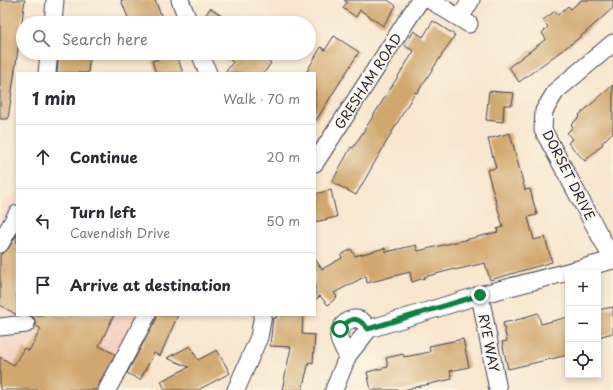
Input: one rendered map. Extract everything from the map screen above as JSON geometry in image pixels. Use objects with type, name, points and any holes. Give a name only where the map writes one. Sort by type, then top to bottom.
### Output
[{"type":"street","points":[[54,16],[55,0]]},
{"type":"street","points":[[180,0],[186,16]]},
{"type":"street","name":"GRESHAM ROAD","points":[[316,161],[420,0]]},
{"type":"street","points":[[430,0],[464,21],[471,0]]},
{"type":"street","name":"DORSET DRIVE","points":[[613,43],[556,91],[544,110],[543,130],[613,260]]},
{"type":"street","points":[[47,72],[48,60]]},
{"type":"street","points":[[203,60],[208,72]]},
{"type":"street","points":[[0,244],[16,216]]},
{"type":"street","points":[[334,390],[348,355],[368,329],[480,295],[613,260]]},
{"type":"street","name":"RYE WAY","points":[[480,295],[498,390]]},
{"type":"street","points":[[107,390],[146,316]]},
{"type":"street","points":[[236,390],[260,337],[263,316]]},
{"type":"street","points":[[348,355],[339,341],[338,336],[340,329],[350,320],[357,319],[363,322],[368,329]]},
{"type":"street","points":[[0,327],[26,324]]},
{"type":"shaded area","points":[[16,195],[16,316],[152,316],[116,390],[0,390],[0,204]]},
{"type":"building","points":[[0,0],[25,0],[23,16],[16,16],[16,60],[8,119],[0,119]]},
{"type":"building","points":[[121,0],[155,0],[161,16],[127,16]]},
{"type":"building","points":[[344,0],[388,0],[396,6],[383,26],[360,10],[356,17],[343,8],[347,2]]},
{"type":"building","points":[[581,0],[613,0],[613,8],[579,38],[519,82],[509,67],[546,39],[542,33],[548,27],[543,20],[555,11],[558,15],[568,6],[571,9]]},
{"type":"building","points":[[210,8],[222,16],[205,16]]},
{"type":"building","points":[[433,21],[455,35],[417,93],[415,92],[356,195],[332,182],[351,147],[353,148],[414,51],[405,46],[414,31],[423,37]]},
{"type":"building","points":[[334,36],[359,52],[316,120],[316,72],[307,72],[314,60],[316,60],[316,56],[321,47],[325,50]]},
{"type":"building","points":[[58,60],[89,60],[88,72],[57,72]]},
{"type":"building","points":[[178,60],[183,72],[156,72],[152,61]]},
{"type":"building","points":[[230,60],[266,60],[271,63],[265,72],[226,72],[233,62]]},
{"type":"building","points":[[613,85],[613,132],[585,161],[568,143],[572,139],[567,133],[573,127],[571,125],[580,116],[579,115]]},
{"type":"building","points":[[489,91],[514,93],[512,105],[504,105],[503,122],[486,120]]},
{"type":"building","points":[[510,133],[525,190],[530,189],[537,215],[528,217],[534,240],[545,237],[552,262],[490,280],[485,263],[424,277],[425,278],[412,282],[410,272],[367,283],[366,276],[334,293],[337,297],[328,305],[320,296],[316,299],[316,260],[322,269],[342,258],[341,255],[351,249],[355,256],[385,248],[386,252],[416,245],[418,251],[498,232],[497,229],[503,227],[487,170],[496,168],[488,139]]},
{"type":"building","points":[[331,190],[337,217],[316,222],[316,194]]},
{"type":"building","points":[[16,236],[16,314],[0,305],[0,255],[8,249]]},
{"type":"building","points":[[613,307],[613,333],[601,336],[601,309]]},
{"type":"building","points":[[538,313],[541,324],[565,318],[565,356],[508,369],[502,342],[507,341],[503,323]]},
{"type":"building","points":[[31,316],[114,316],[99,346],[115,354],[98,385],[97,390],[0,390],[0,357],[14,365],[24,348],[29,351],[41,329],[36,326],[34,318]]},
{"type":"building","points":[[157,316],[178,316],[160,356],[154,353],[140,380],[127,373]]},
{"type":"building","points":[[277,316],[303,316],[302,334],[315,335],[313,363],[309,362],[302,390],[282,390],[291,347],[270,346],[273,318],[276,318]]},
{"type":"building","points":[[463,339],[469,367],[450,371],[452,379],[403,390],[371,390],[367,372],[388,367],[386,358],[403,354],[404,357],[430,352],[429,346]]},
{"type":"building","points":[[190,346],[198,360],[217,350],[230,373],[198,390],[165,390],[161,381],[189,367],[167,358]]},
{"type":"route","points":[[340,329],[350,320],[357,319],[363,322],[368,329],[480,295]]}]
